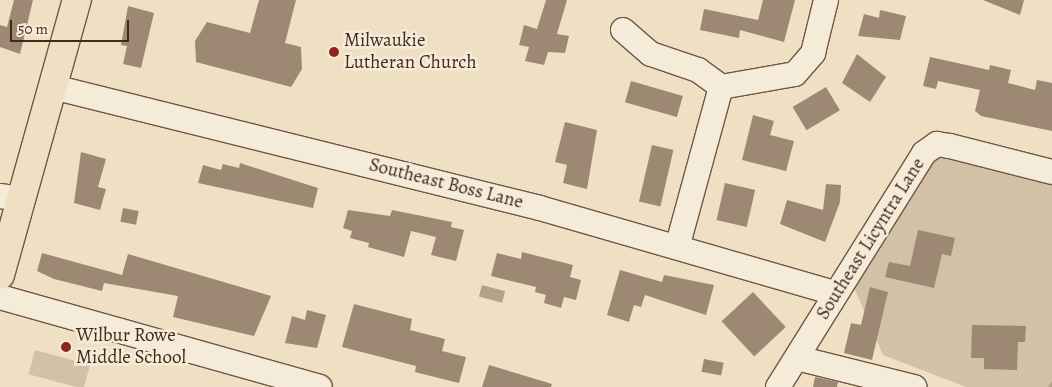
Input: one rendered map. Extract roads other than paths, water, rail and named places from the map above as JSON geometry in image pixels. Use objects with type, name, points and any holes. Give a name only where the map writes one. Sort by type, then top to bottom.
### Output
[{"type":"main road","points":[[0,275],[10,197],[53,87],[76,0]]},
{"type":"street","points":[[623,30],[651,54],[698,70],[721,87],[795,74],[813,52],[826,0]]},
{"type":"street","name":"Southeast Boss Lane","points":[[53,87],[678,244],[835,293]]},
{"type":"street","points":[[678,244],[721,87]]},
{"type":"street","name":"Southeast Licyntra Lane","points":[[778,387],[924,153],[937,144],[1052,172]]},
{"type":"street","points":[[0,297],[320,387]]},
{"type":"street","points":[[796,358],[914,387]]},
{"type":"place","name":"Milwaukie Lutheran Church","points":[[334,52]]},
{"type":"place","name":"Wilbur Rowe Middle School","points":[[66,347]]}]
